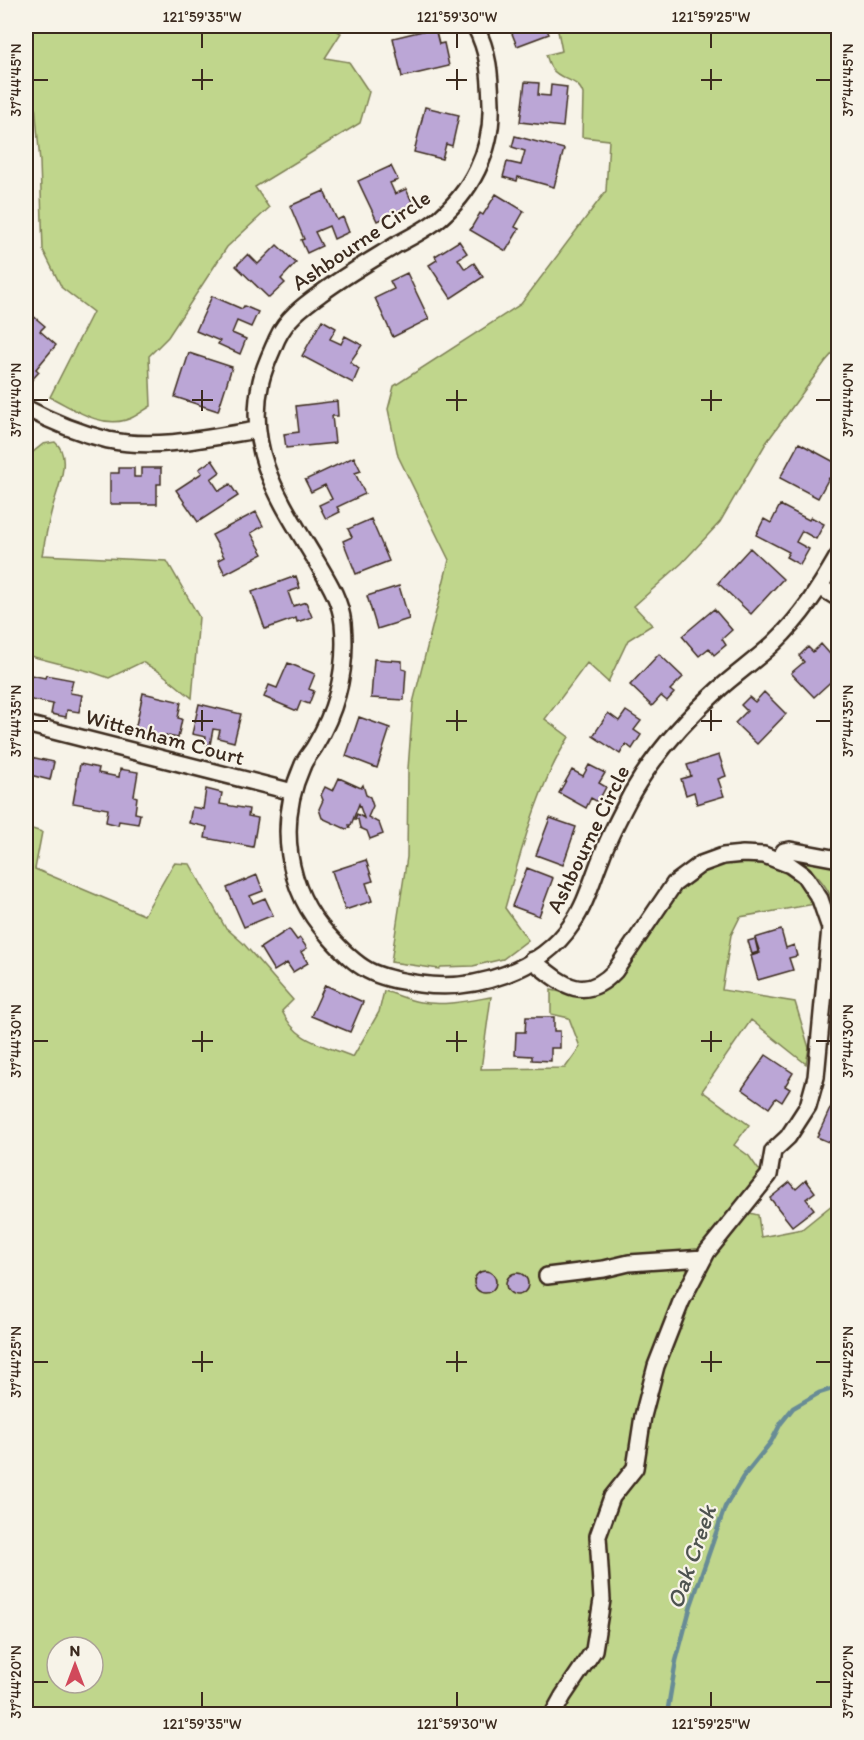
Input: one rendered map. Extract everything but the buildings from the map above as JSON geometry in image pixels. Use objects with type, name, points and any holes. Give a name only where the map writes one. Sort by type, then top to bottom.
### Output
[{"type":"street","name":"Ashbourne Circle","points":[[475,26],[484,41],[489,69],[491,119],[486,151],[479,168],[463,194],[434,223],[333,284],[299,308],[280,331],[262,376],[257,404],[256,430],[264,463],[280,499],[335,591],[343,621],[342,675],[339,690],[316,745],[303,763],[293,792],[289,814],[288,852],[292,872],[316,922],[355,964],[375,975],[435,987],[474,985],[509,972],[556,944],[573,924],[585,900],[603,852],[631,795],[650,765],[674,733],[717,691],[773,644],[809,606],[838,556]]},
{"type":"street","points":[[26,408],[75,430],[109,440],[138,443],[191,440],[256,430]]},
{"type":"street","points":[[820,586],[838,598]]},
{"type":"street","name":"Wittenham Court","points":[[26,724],[293,792]]},
{"type":"street","points":[[779,860],[783,851],[790,850],[838,859]]},
{"type":"street","points":[[532,960],[562,984],[575,988],[591,988],[604,982],[615,971],[674,884],[701,864],[723,856],[764,855],[779,860],[804,875],[820,899],[830,928],[813,1089],[798,1123],[788,1137],[773,1151],[769,1175],[704,1258],[681,1302],[656,1366],[635,1468],[612,1497],[598,1536],[602,1600],[594,1650],[563,1696],[554,1714]]},
{"type":"street","points":[[547,1276],[604,1269],[629,1263],[704,1258]]},
{"type":"green space","points":[[26,26],[329,26],[341,33],[325,58],[349,62],[369,92],[360,123],[255,187],[269,208],[227,247],[168,337],[149,356],[151,406],[126,420],[116,422],[96,419],[50,397],[93,312],[62,288],[43,250],[40,162],[35,104],[26,56]]},
{"type":"green space","points":[[557,26],[838,26],[838,347],[766,443],[720,522],[682,563],[634,606],[652,625],[628,640],[608,682],[587,663],[545,719],[569,737],[539,798],[505,908],[528,940],[503,959],[473,966],[441,967],[439,969],[391,962],[407,857],[408,769],[413,703],[449,560],[398,456],[388,409],[394,386],[521,304],[606,191],[609,140],[582,137],[583,94],[581,89],[556,73],[550,66],[546,55],[562,51]]},
{"type":"green space","points":[[55,442],[63,456],[62,474],[42,555],[167,561],[199,617],[192,698],[160,672],[142,662],[109,678],[30,656],[26,657],[27,457],[43,444]]},
{"type":"green space","points":[[26,827],[42,832],[35,869],[144,915],[174,863],[190,864],[225,927],[243,943],[293,1000],[282,1011],[288,1022],[295,1030],[312,1041],[353,1057],[379,1012],[384,991],[429,1003],[491,997],[481,1069],[565,1068],[580,1047],[569,1018],[551,1014],[551,990],[586,994],[602,990],[617,980],[665,908],[694,877],[723,864],[755,861],[785,869],[797,878],[815,904],[740,917],[731,935],[722,990],[795,1002],[809,1048],[806,1064],[751,1020],[702,1091],[749,1125],[734,1145],[749,1156],[758,1169],[774,1179],[746,1212],[758,1215],[761,1237],[802,1229],[838,1200],[838,1714],[26,1714]]},
{"type":"green space","points":[[800,858],[838,864],[838,916],[824,884]]},
{"type":"waterway","name":"Oak Creek","points":[[667,1714],[676,1661],[691,1605],[725,1507],[743,1477],[771,1442],[781,1423],[793,1408],[819,1393],[838,1387]]}]
